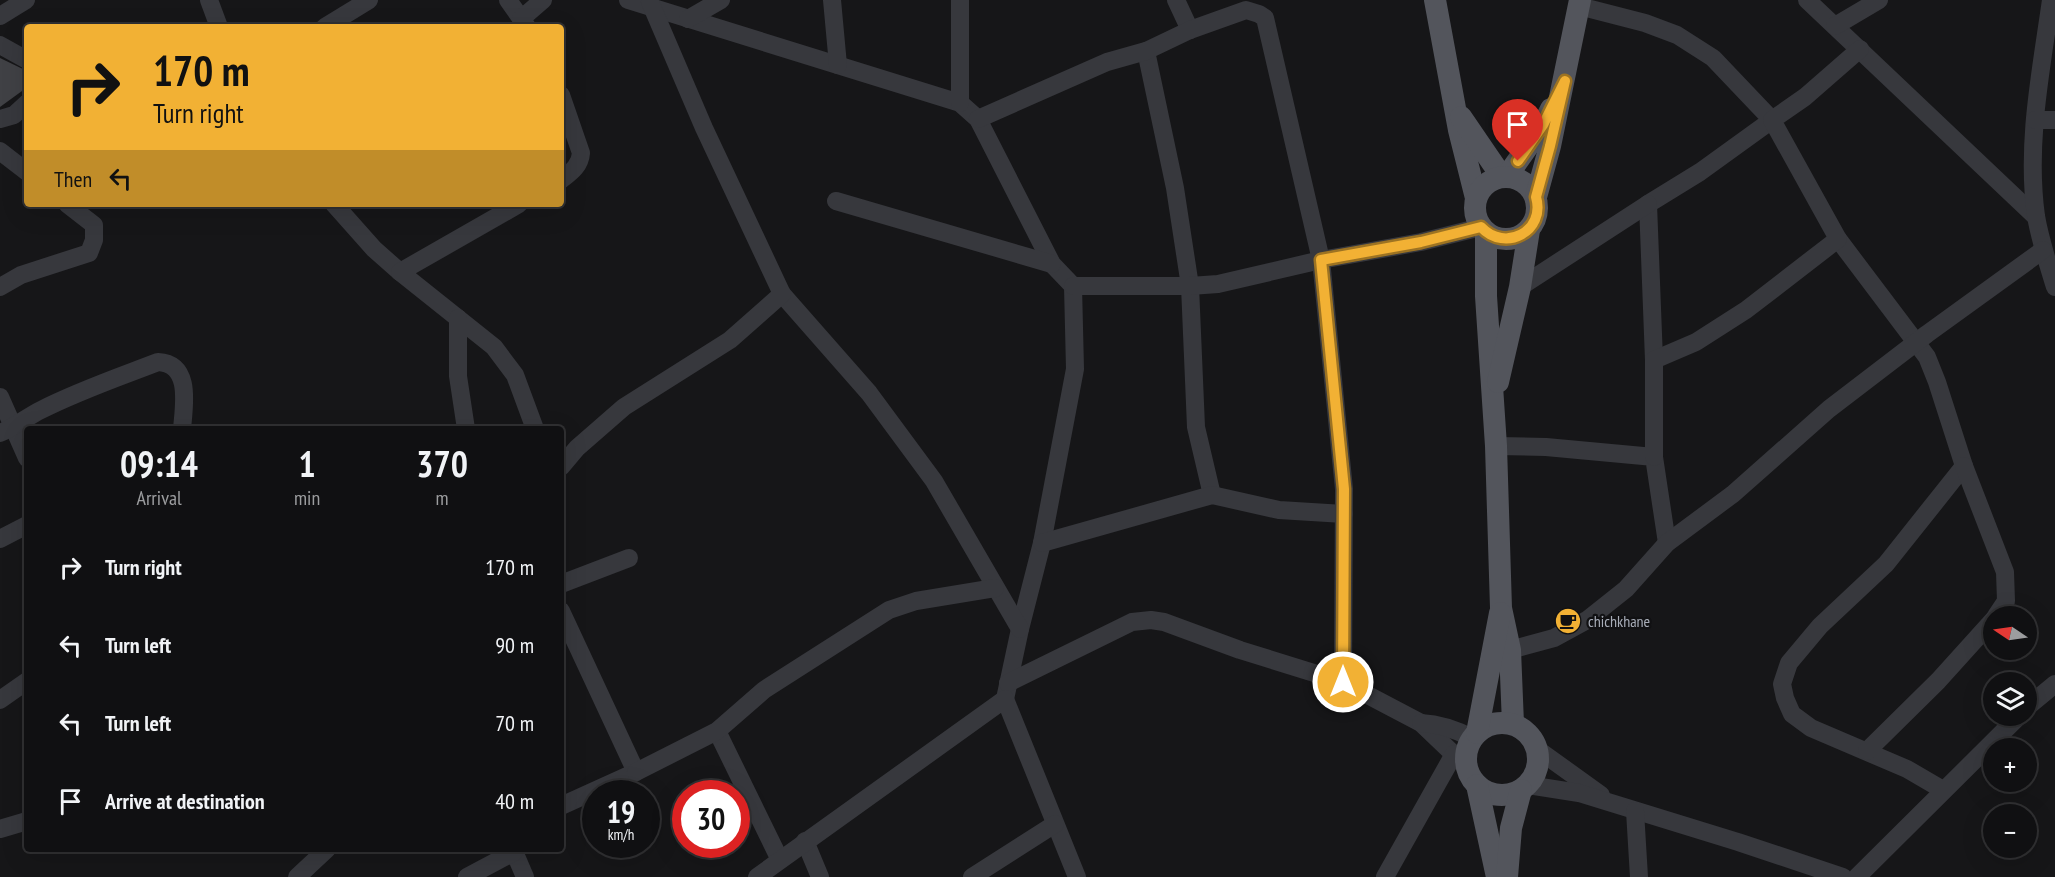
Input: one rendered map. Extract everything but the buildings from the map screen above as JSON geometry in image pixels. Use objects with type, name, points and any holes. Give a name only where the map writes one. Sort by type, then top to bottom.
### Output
[{"type":"main road","points":[[1435,0],[1455,108],[1476,198],[1475,215],[1483,229],[1494,237],[1506,239],[1518,237],[1529,230]]},
{"type":"main road","points":[[1492,410],[1520,287],[1529,230],[1537,214],[1536,197],[1565,81],[1580,3]]},
{"type":"main road","points":[[1476,198],[1488,182],[1504,176],[1543,125],[1565,81]]},
{"type":"main road","points":[[1455,108],[1504,176],[1523,181],[1536,197]]},
{"type":"main road","points":[[1483,229],[1492,410],[1496,446],[1501,608],[1510,650],[1513,724]]},
{"type":"main road","points":[[1497,877],[1466,768],[1466,755],[1474,735],[1501,608]]},
{"type":"main road","points":[[1474,735],[1492,723],[1513,724],[1527,732],[1537,749],[1537,768],[1525,787],[1511,828],[1507,877]]},
{"type":"main road","points":[[1466,768],[1484,791],[1503,795],[1525,787]]},
{"type":"street","points":[[0,16],[27,0]]},
{"type":"street","points":[[209,0],[218,24]]},
{"type":"street","points":[[330,24],[369,0]]},
{"type":"street","points":[[508,0],[524,23],[543,0]]},
{"type":"street","points":[[628,0],[651,4],[688,19],[960,103],[978,119],[1052,264],[1073,286],[1075,369],[1042,543],[1006,691],[1077,877]]},
{"type":"street","points":[[688,19],[721,0]]},
{"type":"street","points":[[832,0],[838,65]]},
{"type":"street","points":[[960,0],[960,103]]},
{"type":"street","points":[[1176,0],[1190,30]]},
{"type":"street","points":[[1807,0],[2037,217]]},
{"type":"street","points":[[1835,26],[1879,0]]},
{"type":"street","points":[[2051,0],[2035,120],[2033,184],[2043,250],[2055,287]]},
{"type":"street","points":[[1580,3],[1677,35],[1713,58],[1772,120],[1838,239],[1927,357],[1964,466],[2005,572],[2006,600],[2002,606]]},
{"type":"street","points":[[651,4],[704,128],[782,294],[868,393],[934,481],[1020,629]]},
{"type":"street","points":[[978,119],[1107,62],[1146,51],[1190,30],[1246,10],[1265,18],[1321,260],[1344,489],[1343,682]]},
{"type":"street","points":[[0,45],[24,58]]},
{"type":"street","points":[[1520,287],[1700,172],[1805,97],[1860,49]]},
{"type":"street","points":[[1146,51],[1175,188],[1190,286],[1196,427],[1212,495]]},
{"type":"street","points":[[564,104],[581,159],[574,171],[564,178]]},
{"type":"street","points":[[0,119],[14,115],[24,106]]},
{"type":"street","points":[[2035,120],[2055,120]]},
{"type":"street","points":[[0,151],[24,170]]},
{"type":"street","points":[[836,201],[1052,264]]},
{"type":"street","points":[[1648,204],[1654,360],[1654,456],[1667,543]]},
{"type":"street","points":[[0,286],[21,275],[88,253],[94,240],[94,225],[73,207]]},
{"type":"street","points":[[337,207],[374,249],[494,347],[516,375],[534,426]]},
{"type":"street","points":[[400,272],[514,207]]},
{"type":"street","points":[[1073,286],[1218,284],[1321,260],[1483,229]]},
{"type":"street","points":[[1654,360],[1696,342],[1729,321],[1838,239]]},
{"type":"street","points":[[1510,650],[1554,638],[1587,620],[1626,589],[1667,543],[1733,494],[1829,409],[2043,250]]},
{"type":"street","points":[[564,463],[577,448],[624,407],[730,340],[782,294]]},
{"type":"street","points":[[458,318],[458,376],[466,426]]},
{"type":"street","points":[[7,430],[40,411],[158,362],[169,362],[176,369],[185,390],[182,426]]},
{"type":"street","points":[[0,397],[7,430],[24,454]]},
{"type":"street","points":[[1496,446],[1546,447],[1654,456]]},
{"type":"street","points":[[1943,790],[1907,769],[1810,728],[1792,714],[1782,684],[1789,663],[1820,626],[1886,564],[1964,466]]},
{"type":"street","points":[[1042,543],[1212,495],[1280,510],[1344,514]]},
{"type":"street","points":[[0,539],[24,527]]},
{"type":"street","points":[[564,583],[629,558]]},
{"type":"street","points":[[564,805],[636,772],[717,731],[764,690],[889,610],[916,601],[995,588]]},
{"type":"street","points":[[564,617],[636,772]]},
{"type":"street","points":[[757,877],[1006,691],[1132,622],[1151,620],[1164,622],[1240,650],[1343,682],[1421,723],[1466,768],[1385,877]]},
{"type":"street","points":[[1867,751],[1938,681],[1983,631]]},
{"type":"street","points":[[0,700],[24,683]]},
{"type":"street","points":[[2037,699],[2055,684]]},
{"type":"street","points":[[1421,723],[1436,724],[1474,735]]},
{"type":"street","points":[[1857,877],[2009,726]]},
{"type":"street","points":[[717,731],[780,860]]},
{"type":"street","points":[[1537,749],[1612,803]]},
{"type":"street","points":[[1525,787],[1579,794],[1612,803],[1843,877]]},
{"type":"street","points":[[1635,811],[1639,877]]},
{"type":"street","points":[[0,829],[24,822]]},
{"type":"street","points":[[972,877],[1055,824]]},
{"type":"street","points":[[805,841],[820,877]]},
{"type":"street","points":[[297,877],[324,852]]},
{"type":"street","points":[[467,877],[512,852]]},
{"type":"street","points":[[514,852],[525,877]]},
{"type":"place","name":"chichkhane","points":[[1568,621]]},
{"type":"route","points":[[1343,682],[1344,489],[1321,260],[1421,242],[1481,227],[1485,232],[1503,239],[1515,238],[1527,232],[1536,217],[1536,197],[1565,81],[1543,125],[1518,161]]}]
